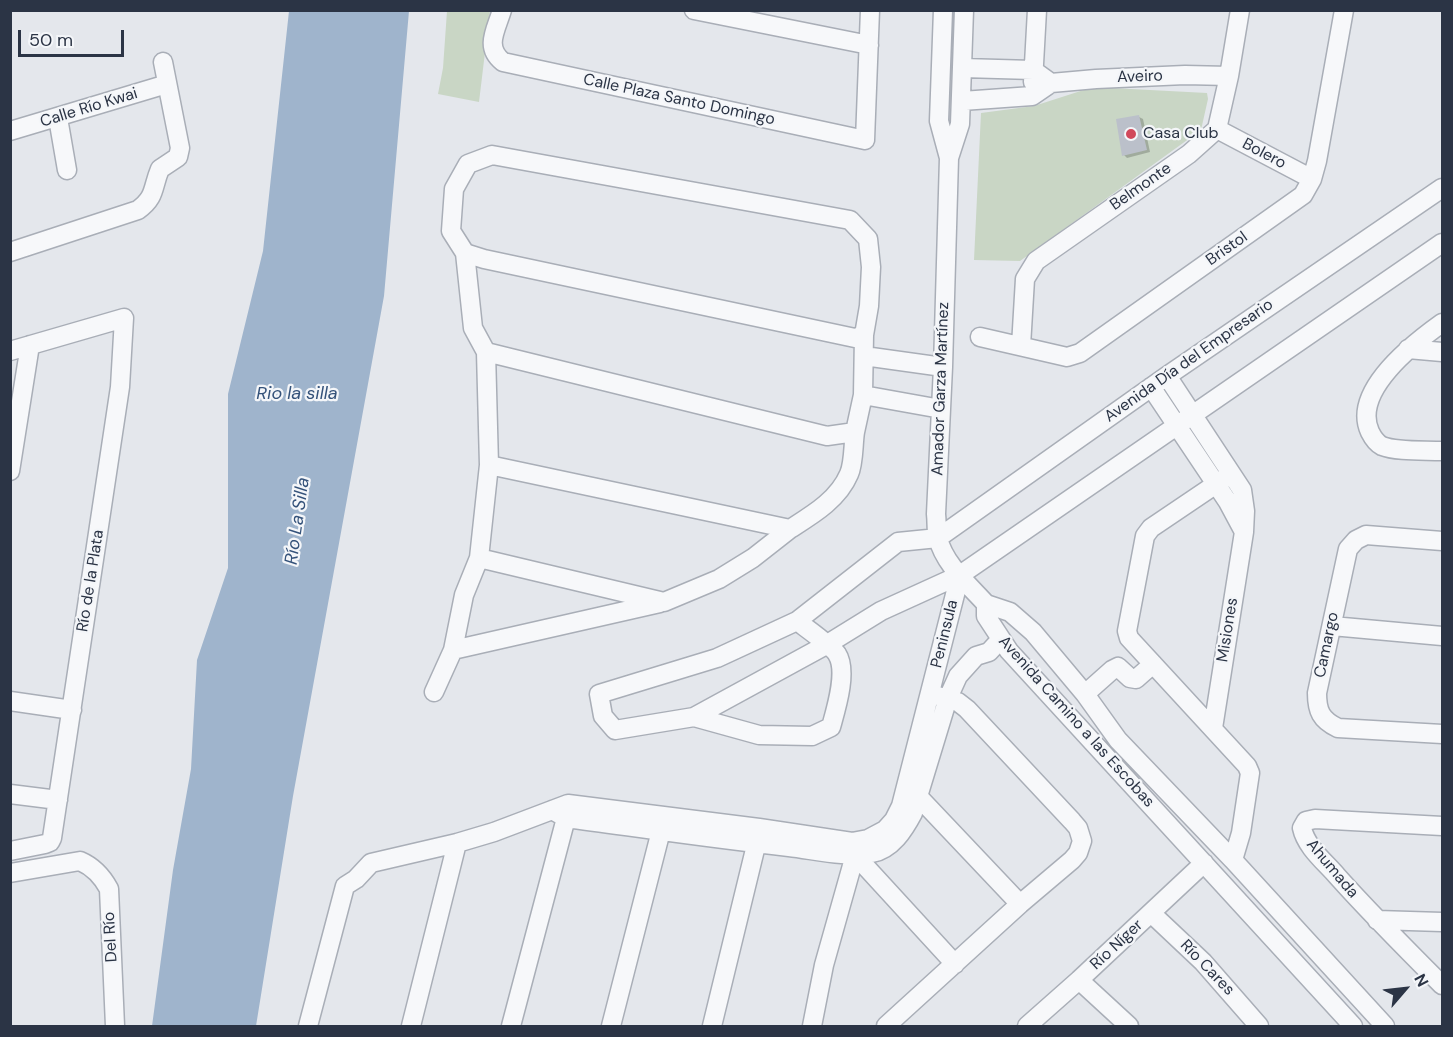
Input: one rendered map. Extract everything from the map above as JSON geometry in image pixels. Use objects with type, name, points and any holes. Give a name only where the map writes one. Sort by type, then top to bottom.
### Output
[{"type":"street","name":"Calle Plaza Santo Domingo","points":[[502,10],[491,46],[495,55],[503,62],[865,140],[869,45]]},
{"type":"street","points":[[694,10],[869,45],[870,10]]},
{"type":"street","name":"Amador Garza Martínez","points":[[943,10],[939,121],[949,158],[944,367],[936,514],[938,538],[944,553],[986,604]]},
{"type":"street","name":"Amador Garza Martínez","points":[[949,158],[960,124],[964,10]]},
{"type":"street","points":[[1032,96],[1036,10]]},
{"type":"street","points":[[1217,129],[1240,10]]},
{"type":"street","name":"Bristol","points":[[980,337],[1067,357],[1080,353],[1303,195],[1312,179],[1344,10]]},
{"type":"street","points":[[10,252],[138,210],[148,203],[154,193],[160,170],[178,157],[180,148],[163,62]]},
{"type":"street","points":[[963,68],[1034,70],[1052,83]]},
{"type":"street","name":"Aveiro","points":[[962,101],[1032,96],[1052,83],[1140,76],[1229,76]]},
{"type":"street","name":"Calle Río Kwai","points":[[10,131],[167,84]]},
{"type":"street","points":[[58,118],[67,170]]},
{"type":"street","name":"Bolero","points":[[1217,129],[1312,179]]},
{"type":"street","name":"Belmonte","points":[[1021,346],[1025,279],[1036,261],[1189,153],[1217,129]]},
{"type":"street","points":[[434,692],[453,650],[464,595],[479,558],[489,465],[486,352],[473,328],[465,253],[452,231],[454,189],[468,164],[492,155],[850,220],[868,239],[871,267],[870,296],[864,335],[863,395],[855,432],[850,474],[833,497],[818,511],[790,529],[753,558],[719,579],[664,602],[453,650]]},
{"type":"street","name":"Avenida Día del Empresario","points":[[938,538],[1151,387],[1442,189]]},
{"type":"street","points":[[938,538],[898,542],[797,621],[717,658],[599,694],[603,716],[615,730],[694,717],[826,645],[881,611],[960,575],[1443,243]]},
{"type":"street","points":[[465,253],[484,259],[855,338],[864,335]]},
{"type":"street","name":"Río de la Plata","points":[[10,851],[50,842],[52,838],[120,387],[124,318],[30,345]]},
{"type":"street","points":[[1443,323],[1408,349],[1390,367],[1378,385],[1367,412],[1368,426],[1380,445],[1389,448],[1443,451]]},
{"type":"street","points":[[10,351],[30,345],[10,471]]},
{"type":"street","points":[[1408,349],[1443,352]]},
{"type":"street","points":[[486,352],[826,436],[855,432]]},
{"type":"street","points":[[864,356],[944,367]]},
{"type":"street","name":"Misiones","points":[[1167,376],[1242,490],[1245,512],[1244,532],[1213,728]]},
{"type":"street","points":[[1151,387],[1228,502],[1244,532]]},
{"type":"street","points":[[863,395],[941,409]]},
{"type":"street","points":[[489,465],[790,529]]},
{"type":"street","points":[[1231,474],[1151,528],[1145,536],[1127,631],[1129,638],[1247,766],[1250,773],[1241,833],[1233,860]]},
{"type":"street","name":"Camargo","points":[[1443,541],[1366,535],[1356,540],[1348,549],[1317,693],[1320,715],[1328,723],[1338,728],[1443,734]]},
{"type":"street","points":[[479,558],[664,602]]},
{"type":"street","name":"Peninsula","points":[[939,696],[960,575]]},
{"type":"street","name":"Avenida Camino a las Escobas","points":[[1353,1026],[1000,640],[986,616],[986,604],[1010,612],[1021,621],[1085,694],[1118,740],[1233,860],[1385,1026]]},
{"type":"street","points":[[694,717],[759,735],[812,736],[831,727],[839,701],[841,664],[836,652],[797,621]]},
{"type":"street","points":[[1332,626],[1443,636]]},
{"type":"street","name":"Peninsula","points":[[939,696],[976,656],[989,652],[1000,640]]},
{"type":"street","points":[[1085,694],[1118,667],[1130,678],[1136,679],[1153,664]]},
{"type":"street","points":[[308,1026],[345,886],[356,879],[370,863],[457,843],[562,811],[854,848],[874,853],[892,843],[904,830],[912,790],[939,696],[958,702],[967,710],[1072,821],[1083,841],[1078,854],[886,1026]]},
{"type":"street","points":[[10,700],[72,710]]},
{"type":"street","points":[[912,790],[1020,904]]},
{"type":"street","points":[[10,794],[58,800]]},
{"type":"street","points":[[511,1026],[562,811]]},
{"type":"street","name":"Ahumada","points":[[1443,826],[1315,819],[1306,821],[1302,828],[1306,839],[1316,852],[1377,920],[1443,985]]},
{"type":"street","points":[[611,1026],[663,824]]},
{"type":"street","points":[[712,1026],[758,836]]},
{"type":"street","points":[[411,1026],[457,843]]},
{"type":"street","points":[[854,848],[955,964]]},
{"type":"street","points":[[812,1026],[824,965],[854,848]]},
{"type":"street","name":"Del Río","points":[[10,873],[80,861],[96,870],[109,889],[115,1026]]},
{"type":"street","name":"Río Níger","points":[[1027,1026],[1204,863]]},
{"type":"street","name":"Río Cares","points":[[1151,913],[1203,962],[1259,1026]]},
{"type":"street","points":[[1377,920],[1443,922]]},
{"type":"street","points":[[1307,974],[1323,958]]},
{"type":"street","points":[[1079,980],[1129,1026]]},
{"type":"green space","points":[[447,11],[490,11],[479,102],[438,94],[443,68]]},
{"type":"green space","points":[[1093,87],[1207,93],[1208,99],[1201,130],[1020,261],[974,260],[981,113],[1034,106]]},
{"type":"water","name":"Rio la silla","points":[[289,11],[409,11],[384,296],[293,796],[256,1026],[152,1026],[173,870],[191,769],[197,660],[228,568],[228,394],[263,251]]},
{"type":"building","name":"Casa Club","points":[[1139,115],[1147,150],[1122,156],[1116,119]]},
{"type":"place","name":"Casa Club","points":[[1131,134]]},
{"type":"water label","name":"Río La Silla","points":[[298,521]]}]
